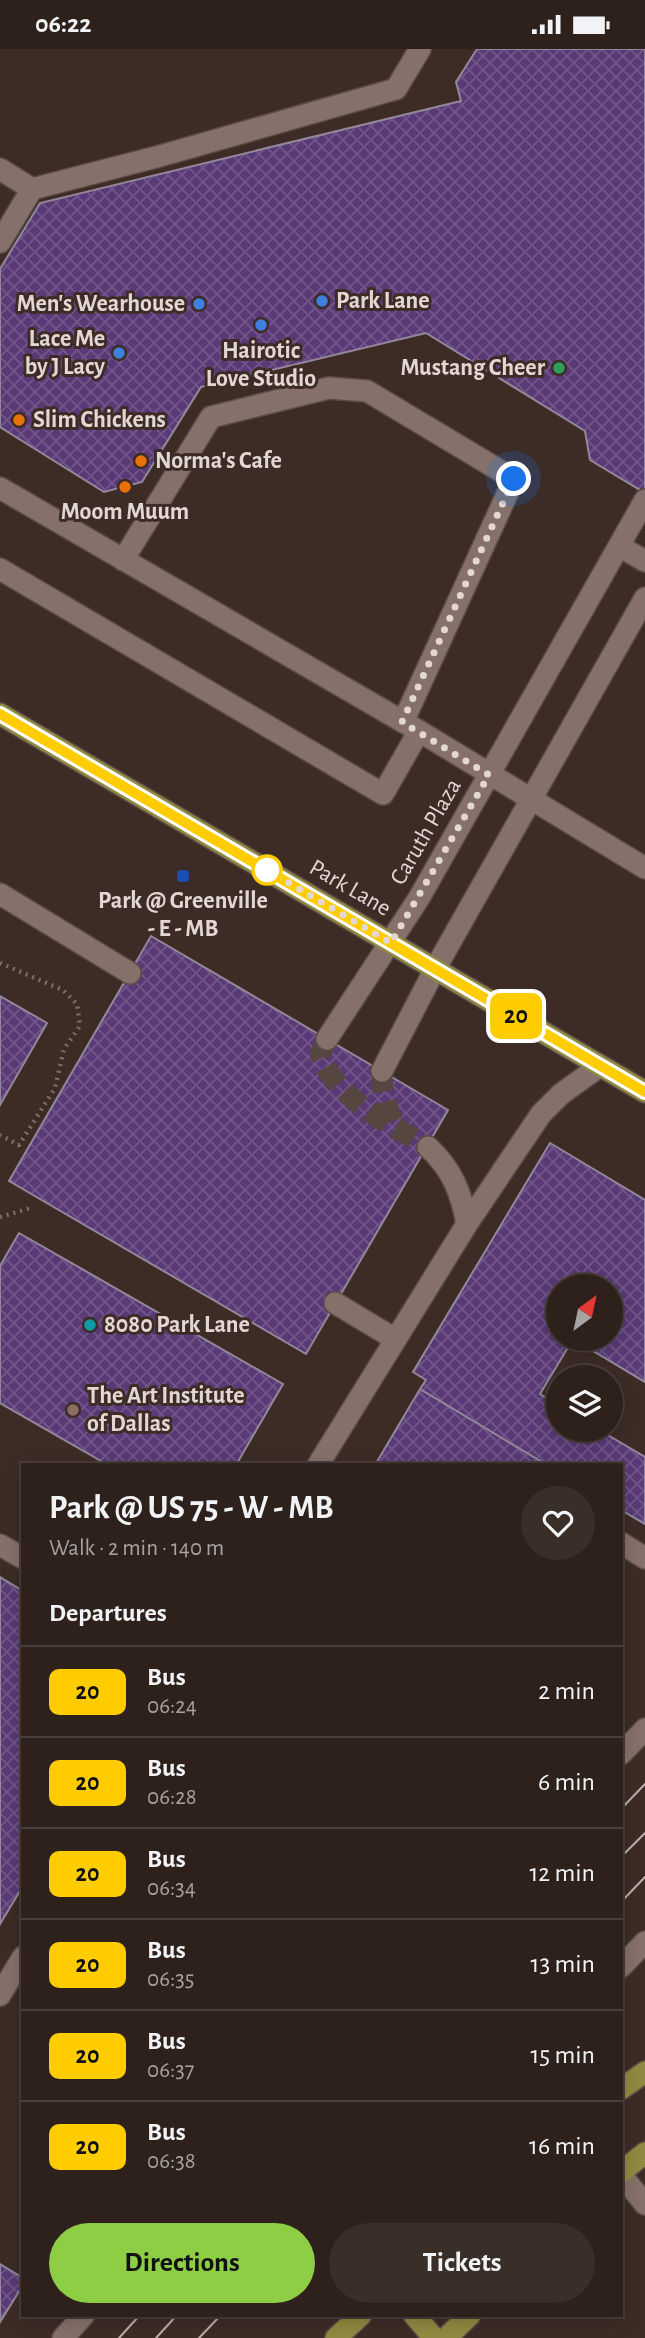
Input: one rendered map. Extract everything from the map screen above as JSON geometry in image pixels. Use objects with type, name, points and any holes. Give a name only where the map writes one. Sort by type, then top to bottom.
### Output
[{"type":"main road","name":"Park Lane","points":[[0,714],[645,1092]]},
{"type":"main road","points":[[623,2088],[645,2072]]},
{"type":"main road","points":[[623,2172],[645,2153]]},
{"type":"main road","points":[[336,2338],[359,2317]]},
{"type":"main road","points":[[416,2317],[434,2338]]},
{"type":"main road","points":[[446,2338],[468,2317]]},
{"type":"street","points":[[0,242],[32,189],[396,89],[420,49]]},
{"type":"street","points":[[0,169],[32,189]]},
{"type":"street","points":[[0,569],[383,794],[514,479],[367,391],[329,388],[211,417],[123,560]]},
{"type":"street","points":[[0,488],[411,727],[645,868]]},
{"type":"street","name":"Caruth Plaza","points":[[327,1039],[391,943],[645,500]]},
{"type":"street","points":[[619,546],[645,561]]},
{"type":"street","points":[[382,1071],[435,969],[645,598]]},
{"type":"street","points":[[0,894],[130,973]]},
{"type":"street","points":[[319,1463],[467,1224],[541,1114],[561,1094],[600,1066]]},
{"type":"street","points":[[428,1147],[446,1163],[461,1195],[467,1224]]},
{"type":"street","points":[[335,1303],[395,1339]]},
{"type":"street","points":[[623,1544],[645,1557]]},
{"type":"street","points":[[0,1545],[21,1557]]},
{"type":"street","points":[[623,1752],[645,1729]]},
{"type":"street","points":[[623,1965],[645,1942]]},
{"type":"street","points":[[0,1995],[21,1960]]},
{"type":"street","points":[[623,2176],[645,2204]]},
{"type":"street","points":[[63,2338],[82,2317]]},
{"type":"path","points":[[0,963],[63,990],[77,1004],[80,1026],[64,1049],[55,1088],[19,1145],[0,1135]]},
{"type":"path","points":[[0,1217],[31,1208]]},
{"type":"building","name":"Park Lane","points":[[477,49],[645,49],[645,493],[590,460],[585,431],[426,333],[201,387],[142,482],[104,492],[0,427],[0,269],[40,203],[461,101],[456,82]]},
{"type":"building","points":[[151,936],[448,1110],[306,1354],[9,1181]]},
{"type":"building","points":[[0,996],[47,1023],[0,1105]]},
{"type":"building","points":[[550,1143],[645,1200],[645,1382],[623,1369],[623,1365],[617,1365],[593,1351],[623,1351],[623,1274],[546,1274],[546,1351],[566,1351],[557,1365],[546,1365],[546,1384],[540,1394],[546,1398],[546,1442],[619,1442],[645,1457],[645,1524],[623,1511],[623,1463],[544,1463],[420,1389],[426,1380],[413,1372]]},
{"type":"building","name":"8080 Park Lane","points":[[19,1233],[283,1384],[237,1463],[105,1463],[0,1403],[0,1266]]},
{"type":"building","points":[[420,1389],[544,1463],[376,1463]]},
{"type":"building","points":[[0,1577],[21,1590],[21,1889],[0,1924]]},
{"type":"building","points":[[0,2264],[21,2277],[21,2288],[0,2322]]},
{"type":"tunnel","points":[[327,1039],[320,1055],[339,1085],[366,1109],[428,1147]]},
{"type":"tunnel","points":[[382,1071],[385,1101],[397,1129]]},
{"type":"tram line","points":[[623,1807],[645,1784]]},
{"type":"tram line","points":[[623,1855],[645,1833]]},
{"type":"tram line","points":[[623,1900],[645,1877]]},
{"type":"tram line","points":[[119,2338],[138,2317]]},
{"type":"tram line","points":[[156,2338],[175,2317]]},
{"type":"tram line","points":[[199,2338],[219,2317]]},
{"type":"bus line","name":"20","points":[[0,714],[645,1092]]},
{"type":"place","name":"Park Lane","points":[[322,301]]},
{"type":"place","name":"Men's Wearhouse","points":[[199,304]]},
{"type":"place","name":"Hairotic Love Studio","points":[[261,325]]},
{"type":"place","name":"Lace Me by J Lacy","points":[[119,353]]},
{"type":"place","name":"Mustang Cheer","points":[[559,368]]},
{"type":"place","name":"Slim Chickens","points":[[19,420]]},
{"type":"place","name":"Norma's Cafe","points":[[141,461]]},
{"type":"place","name":"Moom Muum","points":[[125,487]]},
{"type":"place","name":"Park @ Greenville - E - MB","points":[[183,876]]},
{"type":"place","name":"8080 Park Lane","points":[[90,1325]]},
{"type":"place","name":"The Art Institute of Dallas","points":[[73,1410]]},
{"type":"route","points":[[267,870],[391,943],[489,775],[402,722],[514,479]]}]
